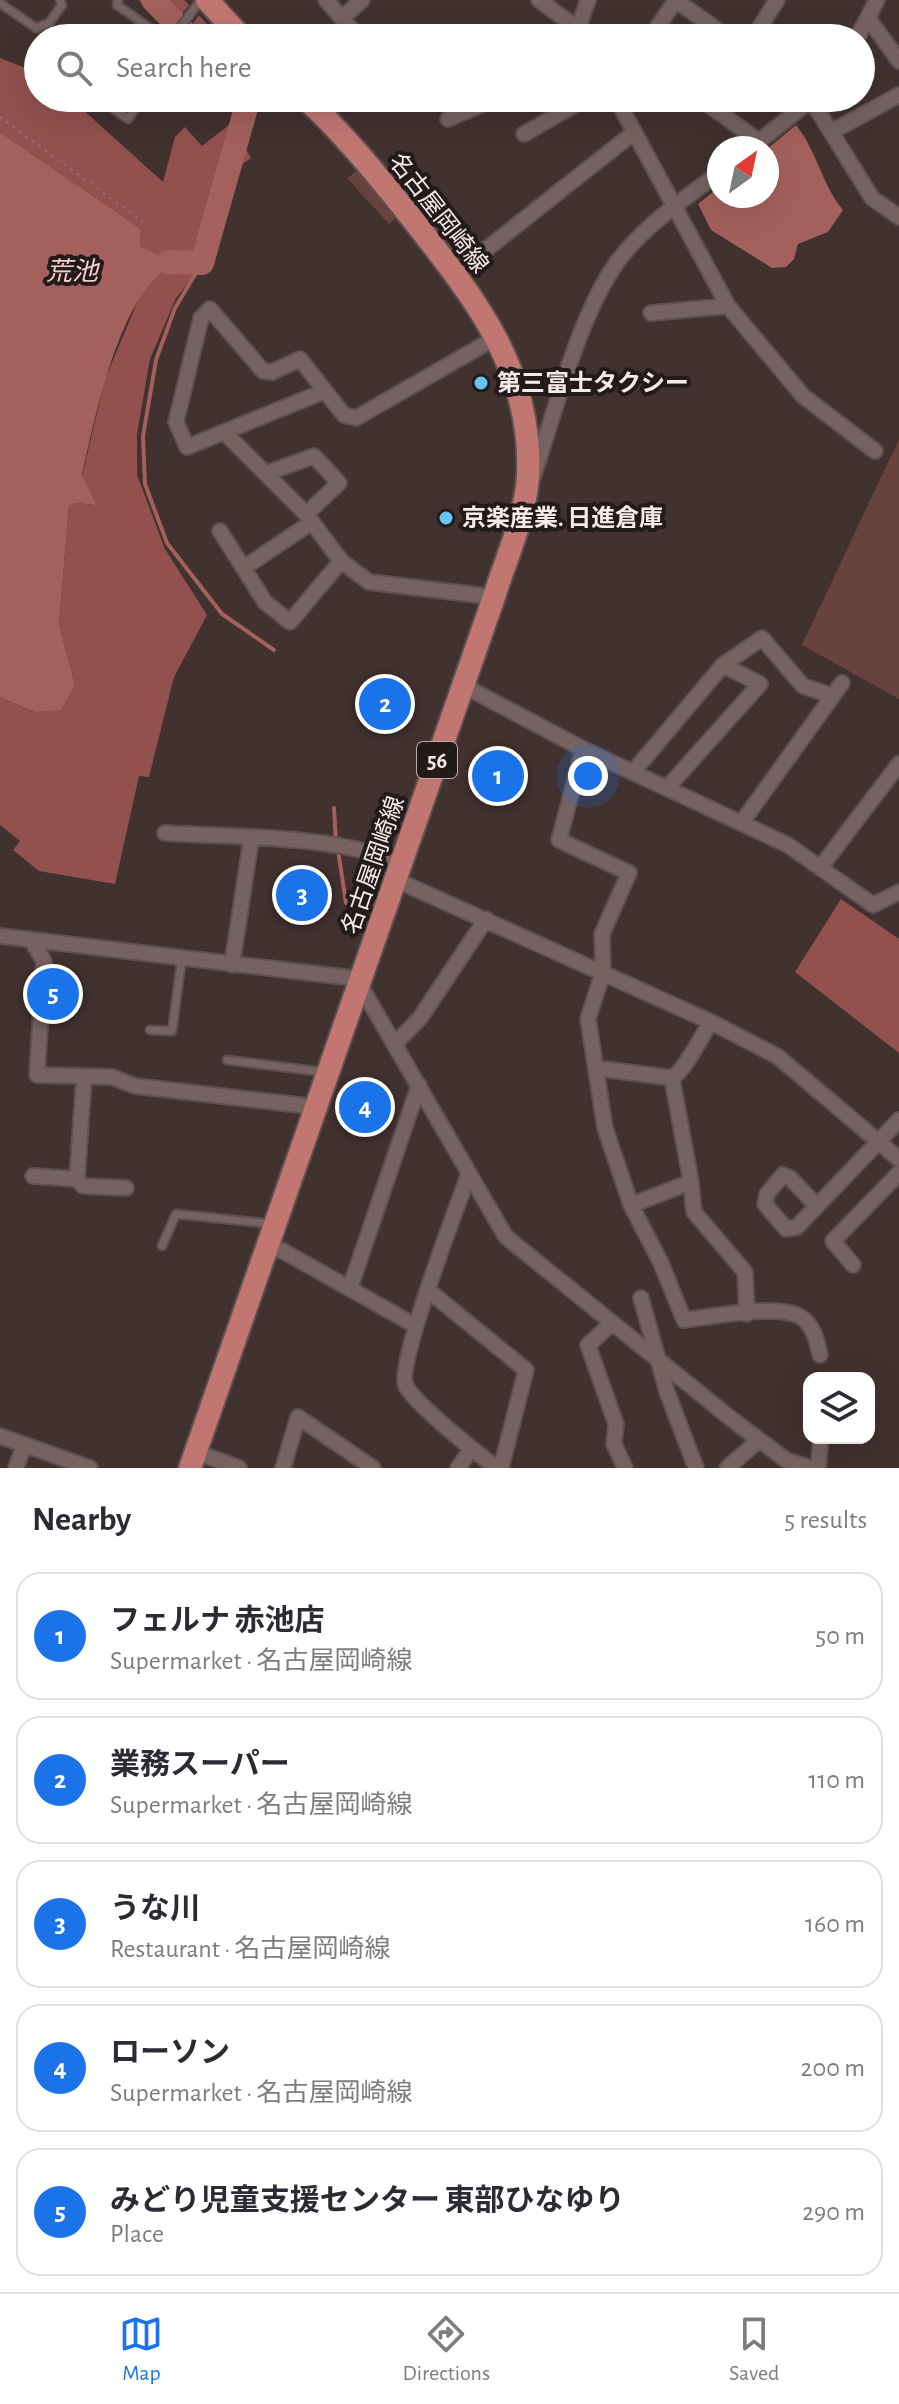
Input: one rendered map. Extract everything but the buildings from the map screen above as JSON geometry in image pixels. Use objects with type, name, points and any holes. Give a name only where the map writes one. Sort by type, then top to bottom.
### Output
[{"type":"main road","points":[[204,0],[228,24]]},
{"type":"main road","name":"名古屋岡崎線","points":[[193,1460],[464,686],[525,499],[527,451],[522,410],[497,337],[455,274],[326,112]]},
{"type":"street","points":[[326,0],[347,24]]},
{"type":"street","points":[[342,18],[362,0]]},
{"type":"street","points":[[539,0],[569,24]]},
{"type":"street","points":[[582,24],[588,0]]},
{"type":"street","points":[[659,24],[675,0],[709,24]]},
{"type":"street","points":[[762,24],[777,0]]},
{"type":"street","points":[[865,24],[877,0]]},
{"type":"street","points":[[868,18],[872,24]]},
{"type":"street","points":[[875,28],[899,61]]},
{"type":"street","points":[[875,108],[899,95]]},
{"type":"street","points":[[448,119],[464,112]]},
{"type":"street","points":[[524,134],[562,112]]},
{"type":"street","points":[[622,112],[728,306],[803,396],[875,451]]},
{"type":"street","points":[[716,112],[745,136]]},
{"type":"street","points":[[767,136],[795,112]]},
{"type":"street","points":[[820,112],[872,198],[899,217]]},
{"type":"street","points":[[831,132],[868,112]]},
{"type":"street","points":[[455,274],[632,134]]},
{"type":"street","points":[[525,499],[596,299],[619,260],[673,208],[707,182]]},
{"type":"street","points":[[651,313],[728,306]]},
{"type":"street","points":[[325,391],[187,447],[176,422],[201,318],[210,309],[238,338],[263,371],[272,372],[300,359],[344,415],[356,418],[497,337]]},
{"type":"street","points":[[224,432],[309,518],[341,561],[369,582],[494,597]]},
{"type":"street","points":[[245,567],[309,518],[339,483],[314,456],[267,473]]},
{"type":"street","points":[[220,531],[265,602],[290,622],[341,561]]},
{"type":"street","points":[[633,772],[723,665],[762,638],[803,686],[833,696]]},
{"type":"street","points":[[667,788],[760,684],[723,665]]},
{"type":"street","points":[[742,822],[842,683]]},
{"type":"street","points":[[464,686],[583,749],[788,845],[873,905],[899,892]]},
{"type":"street","points":[[583,749],[559,840],[629,873],[602,934],[603,972],[588,1019],[605,1128],[631,1205],[661,1263],[684,1320],[747,1314],[798,1315],[809,1324],[820,1355]]},
{"type":"street","points":[[820,868],[899,764]]},
{"type":"street","points":[[165,833],[343,847],[383,855],[398,872],[486,919],[711,1022],[777,1056],[899,1159]]},
{"type":"street","points":[[232,965],[251,840]]},
{"type":"street","points":[[395,1044],[420,1018],[486,919]]},
{"type":"street","points":[[0,936],[183,955],[232,965],[360,982],[468,1176],[506,1237],[786,1460],[809,1468],[819,1444]]},
{"type":"street","points":[[31,940],[44,961],[37,1075],[112,1077],[135,1086],[317,1107]]},
{"type":"street","points":[[596,1068],[672,1078],[680,1074],[689,1053],[711,1022]]},
{"type":"street","points":[[84,1077],[77,1179],[83,1186],[126,1188]]},
{"type":"street","points":[[672,1078],[694,1212],[745,1272],[747,1314]]},
{"type":"street","points":[[350,1288],[419,1085]]},
{"type":"street","points":[[817,1206],[899,1120]]},
{"type":"street","points":[[853,1265],[833,1241],[899,1173]]},
{"type":"street","points":[[33,1176],[77,1179]]},
{"type":"street","points":[[429,1291],[526,1370],[499,1468],[471,1449],[406,1386],[404,1364],[468,1176]]},
{"type":"street","points":[[631,1205],[691,1182]]},
{"type":"street","points":[[269,1247],[283,1251],[416,1326]]},
{"type":"street","points":[[641,1298],[662,1363],[667,1392],[696,1468]]},
{"type":"street","points":[[612,1323],[588,1345],[616,1424],[614,1444],[625,1468]]},
{"type":"street","points":[[283,1468],[298,1417],[373,1468]]},
{"type":"street","points":[[0,1436],[90,1468]]},
{"type":"street","points":[[727,1468],[759,1440]]},
{"type":"street","points":[[16,1468],[24,1445]]},
{"type":"street","points":[[458,1468],[471,1449]]},
{"type":"street","points":[[193,1460],[239,1468]]},
{"type":"lane","points":[[46,24],[62,5],[60,0]]},
{"type":"lane","points":[[118,0],[117,5],[144,24]]},
{"type":"lane","points":[[183,24],[204,0]]},
{"type":"lane","points":[[0,3],[30,24]]},
{"type":"lane","points":[[118,112],[128,119],[133,112]]},
{"type":"lane","points":[[150,1030],[172,1031],[183,955]]},
{"type":"lane","points":[[227,1060],[329,1073]]},
{"type":"lane","points":[[162,1246],[176,1214],[277,1224]]},
{"type":"path","points":[[0,117],[143,222]]},
{"type":"shaded area","points":[[138,0],[184,0],[189,5],[173,24],[167,24]]},
{"type":"shaded area","points":[[199,15],[207,24],[193,24]]},
{"type":"shaded area","points":[[0,58],[24,67],[24,112],[86,112],[163,182],[175,137],[185,127],[202,146],[247,112],[240,139],[251,158],[232,171],[206,261],[176,298],[150,359],[137,434],[137,475],[165,549],[207,615],[174,677],[149,777],[139,776],[115,884],[39,871],[13,850],[20,841],[0,825],[0,697],[33,712],[75,685],[59,624],[69,506],[75,503],[95,505],[82,476],[105,379],[140,296],[167,260],[140,246],[141,229],[0,132]]},
{"type":"shaded area","points":[[360,169],[398,216],[389,224],[347,178]]},
{"type":"shaded area","points":[[899,439],[899,699],[802,645]]},
{"type":"shaded area","points":[[841,899],[899,939],[899,1053],[795,972]]},
{"type":"water","points":[[796,125],[843,210],[828,232],[798,244],[794,259],[786,267],[772,268],[711,230],[698,204],[707,197],[707,208],[779,208],[779,139]]},
{"type":"water","name":"荒池","points":[[0,132],[141,229],[140,246],[168,260],[170,266],[152,282],[136,304],[111,361],[82,475],[96,505],[75,503],[69,506],[59,624],[75,685],[61,710],[34,712],[0,697]]},
{"type":"waterway","points":[[153,0],[176,24]]},
{"type":"waterway","points":[[168,262],[202,263],[245,112]]},
{"type":"waterway","points":[[202,263],[175,308],[156,360],[143,436],[145,484],[167,543],[222,614],[274,650]]},
{"type":"waterway","points":[[334,808],[336,842]]},
{"type":"waterway","points":[[338,850],[346,903],[376,905]]},
{"type":"place","name":"第三富士タクシー","points":[[481,383]]},
{"type":"place","name":"京楽産業. 日進倉庫","points":[[446,518]]},
{"type":"place","name":"業務スーパー","points":[[385,704]]},
{"type":"place","name":"フェルナ 赤池店","points":[[498,776]]},
{"type":"place","name":"うな川","points":[[302,895]]},
{"type":"place","name":"みどり児童支援センター 東部ひなゆり","points":[[53,994]]},
{"type":"place","name":"ローソン","points":[[365,1107]]}]
